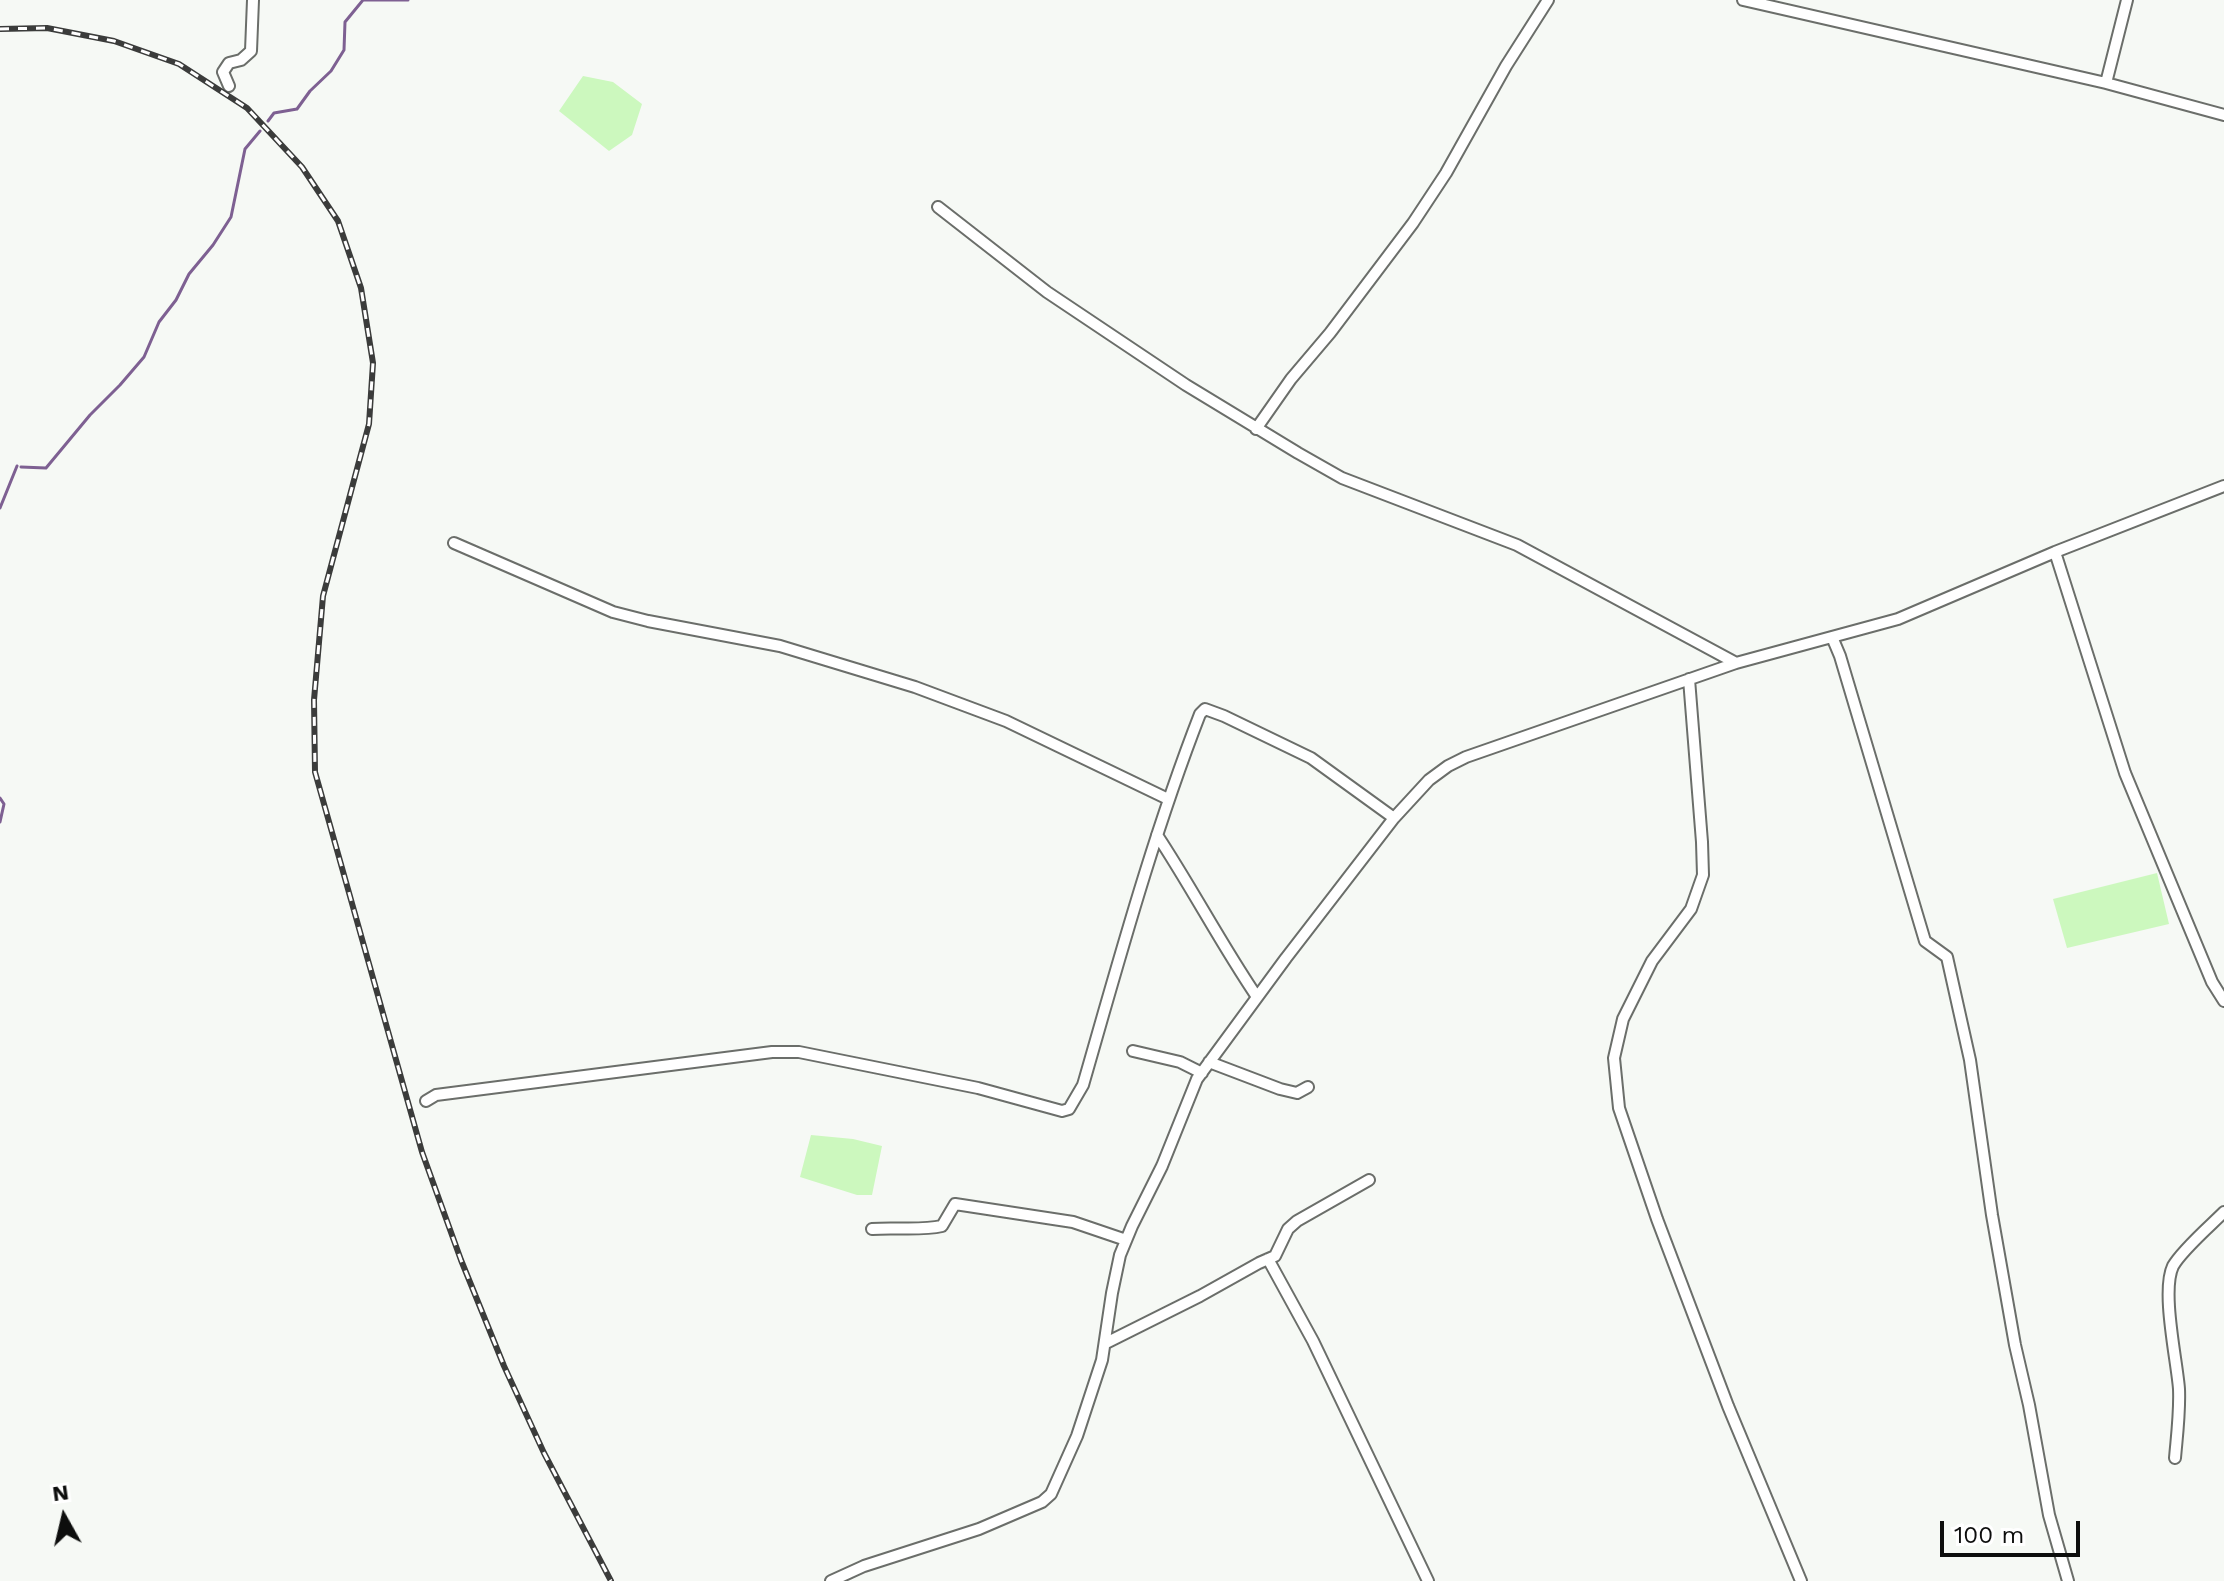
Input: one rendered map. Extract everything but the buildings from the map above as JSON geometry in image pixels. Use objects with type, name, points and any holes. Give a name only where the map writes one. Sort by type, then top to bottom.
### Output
[{"type":"street","points":[[229,86],[223,72],[229,63],[241,60],[251,51],[253,0]]},
{"type":"street","points":[[1256,429],[1291,379],[1413,223],[1548,0]]},
{"type":"street","points":[[1743,0],[2106,83],[2224,115]]},
{"type":"street","points":[[2106,83],[2127,0]]},
{"type":"street","points":[[938,207],[1047,292],[1256,429],[1342,478],[1517,545],[1736,663]]},
{"type":"street","points":[[831,1581],[864,1566],[979,1529],[1048,1498],[1077,1436],[1102,1360],[1120,1255],[1162,1166],[1188,1097],[1209,1062],[1257,997],[1394,818],[1429,780],[1466,757],[1689,679],[1736,663],[1898,619],[2055,552],[2224,486]]},
{"type":"street","points":[[454,543],[613,612],[780,646],[915,687],[1006,721],[1168,799]]},
{"type":"street","points":[[2055,552],[2125,773],[2212,982],[2224,1001]]},
{"type":"street","points":[[1832,637],[1925,941],[1947,957],[1970,1060],[1992,1215],[2015,1345],[2049,1515],[2068,1581]]},
{"type":"street","points":[[1689,679],[1703,875],[1691,909],[1652,961],[1623,1019],[1614,1058],[1619,1108],[1722,1392],[1801,1581]]},
{"type":"street","points":[[426,1101],[436,1095],[772,1052],[799,1052],[978,1088],[1053,1110],[1069,1109],[1083,1085],[1168,799],[1200,714],[1205,709],[1302,753],[1394,818]]},
{"type":"street","points":[[1157,835],[1257,997]]},
{"type":"street","points":[[1133,1051],[1180,1062],[1202,1073]]},
{"type":"street","points":[[1209,1062],[1297,1093],[1308,1087]]},
{"type":"street","points":[[1106,1343],[1275,1256],[1288,1229],[1297,1221],[1369,1180]]},
{"type":"street","points":[[872,1229],[901,1227],[926,1230],[942,1226],[955,1204],[1073,1222],[1126,1240]]},
{"type":"street","points":[[2175,1458],[2179,1389],[2169,1299],[2171,1273],[2184,1252],[2224,1212]]},
{"type":"street","points":[[1268,1259],[1313,1341],[1428,1581]]},
{"type":"green space","points":[[583,76],[613,82],[642,104],[632,135],[609,151],[559,111]]},
{"type":"green space","points":[[2157,873],[2169,924],[2067,948],[2053,899]]},
{"type":"green space","points":[[811,1135],[853,1139],[882,1146],[872,1195],[857,1195],[800,1177]]},
{"type":"waterway","points":[[268,121],[274,113],[297,109],[331,71],[344,50],[345,22],[363,0],[408,0]]},
{"type":"waterway","points":[[21,467],[46,468],[144,357],[159,322],[176,300],[189,274],[231,217],[245,149],[260,131]]},
{"type":"waterway","points":[[0,508],[17,466]]},
{"type":"waterway","points":[[0,798],[4,804],[0,822]]},
{"type":"railway","points":[[0,29],[47,28],[114,41],[179,64],[247,108],[302,167],[338,221],[361,288],[373,363],[369,424],[323,596],[314,700],[315,772],[422,1152],[461,1260],[544,1453],[611,1581]]}]
